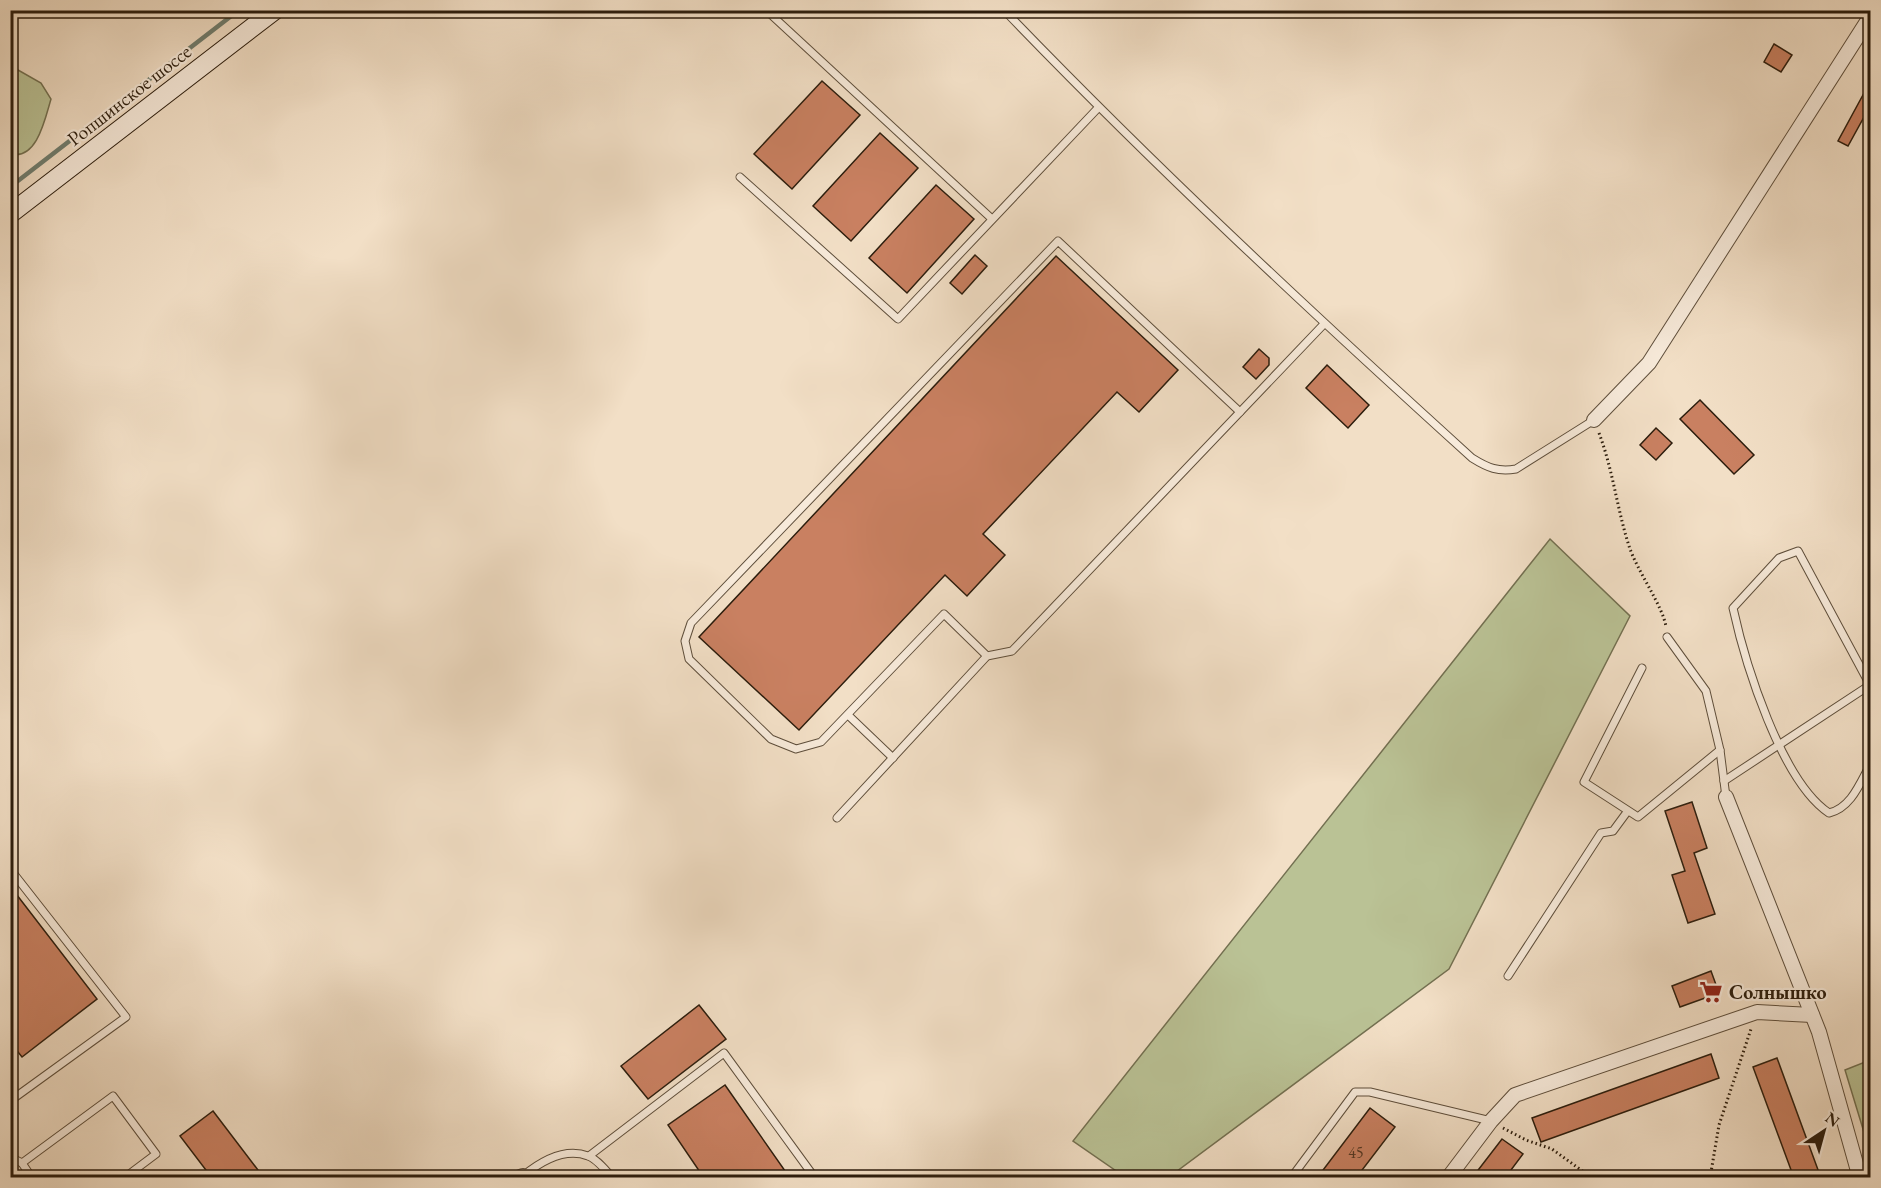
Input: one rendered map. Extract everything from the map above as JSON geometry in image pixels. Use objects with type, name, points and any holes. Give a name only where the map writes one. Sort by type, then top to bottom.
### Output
[{"type":"main road","name":"Ропшинское шоссе","points":[[10,214],[275,10]]},
{"type":"street","points":[[1594,420],[1649,363],[1870,17]]},
{"type":"street","points":[[1726,797],[1812,1015],[1860,1178]]},
{"type":"street","points":[[1448,1178],[1491,1121],[1515,1095],[1757,1012],[1812,1015]]},
{"type":"lane","points":[[766,10],[992,219]]},
{"type":"lane","points":[[1004,10],[1098,108],[1324,324],[1472,458],[1486,467],[1501,471],[1516,469],[1594,420]]},
{"type":"lane","points":[[740,177],[898,320],[1098,108]]},
{"type":"lane","points":[[987,656],[944,614],[822,742],[796,749],[783,746],[771,739],[689,659],[686,650],[686,632],[699,614],[1058,241],[1240,412]]},
{"type":"lane","points":[[837,819],[987,656],[1012,651],[1324,324]]},
{"type":"lane","points":[[1724,781],[1778,744],[1870,685],[1798,550],[1779,558],[1732,608],[1743,655],[1778,744],[1815,803],[1829,813],[1840,810],[1870,765]]},
{"type":"lane","points":[[1667,637],[1706,691],[1720,750],[1726,797]]},
{"type":"lane","points":[[1642,668],[1584,782],[1638,817],[1720,750]]},
{"type":"lane","points":[[848,715],[893,758]]},
{"type":"lane","points":[[1508,976],[1601,833],[1613,831],[1627,812]]},
{"type":"lane","points":[[10,869],[126,1017],[10,1101]]},
{"type":"lane","points":[[588,1156],[724,1053],[815,1178]]},
{"type":"lane","points":[[1291,1178],[1354,1092],[1370,1092],[1491,1121]]},
{"type":"lane","points":[[22,1163],[113,1096],[156,1154],[124,1178]]},
{"type":"lane","points":[[520,1177],[545,1159],[566,1155],[588,1156],[613,1178]]},
{"type":"lane","points":[[10,1157],[22,1163],[32,1178]]},
{"type":"path","points":[[1594,420],[1609,460],[1629,547],[1644,583],[1665,618],[1667,637]]},
{"type":"path","points":[[1710,1178],[1719,1125],[1757,1012]]},
{"type":"path","points":[[1507,1130],[1552,1149],[1592,1178]]},
{"type":"green space","points":[[11,66],[41,83],[51,99],[43,127],[34,145],[20,154],[11,154]]},
{"type":"green space","points":[[1550,539],[1630,616],[1449,969],[1169,1177],[1125,1177],[1073,1141]]},
{"type":"green space","points":[[1870,1060],[1870,1152],[1845,1070]]},
{"type":"building","points":[[1774,44],[1792,55],[1781,72],[1764,62]]},
{"type":"building","points":[[822,81],[860,115],[792,189],[754,154]]},
{"type":"building","points":[[1870,82],[1870,106],[1848,146],[1838,141]]},
{"type":"building","points":[[880,133],[918,168],[851,241],[813,206]]},
{"type":"building","points":[[936,185],[974,219],[907,293],[869,258]]},
{"type":"building","points":[[975,255],[987,266],[962,294],[950,283]]},
{"type":"building","points":[[1056,256],[1178,370],[1139,412],[1117,392],[983,534],[1005,555],[967,596],[945,575],[799,730],[699,637]]},
{"type":"building","points":[[1259,349],[1269,358],[1269,365],[1256,379],[1243,367]]},
{"type":"building","points":[[1327,365],[1369,405],[1348,428],[1306,388]]},
{"type":"building","points":[[1700,400],[1754,455],[1734,474],[1680,419]]},
{"type":"building","points":[[1656,428],[1672,443],[1656,460],[1640,445]]},
{"type":"building","points":[[1692,802],[1707,848],[1694,853],[1715,914],[1688,923],[1672,875],[1685,871],[1665,811]]},
{"type":"building","points":[[10,886],[97,999],[22,1057],[10,1042]]},
{"type":"building","points":[[1711,971],[1719,993],[1680,1007],[1672,986]]},
{"type":"building","points":[[699,1005],[726,1039],[648,1099],[621,1066]]},
{"type":"building","points":[[1711,1054],[1719,1078],[1541,1142],[1532,1118]]},
{"type":"building","points":[[1777,1058],[1821,1178],[1794,1178],[1753,1067]]},
{"type":"building","points":[[725,1085],[790,1178],[704,1178],[668,1125]]},
{"type":"building","points":[[1370,1108],[1395,1127],[1356,1178],[1317,1178]]},
{"type":"building","points":[[213,1111],[264,1178],[212,1178],[180,1136]]},
{"type":"building","points":[[1502,1139],[1523,1154],[1505,1178],[1472,1178]]},
{"type":"waterway","points":[[10,187],[239,10]]},
{"type":"place","name":"Солнышко","points":[[1711,992]]}]
